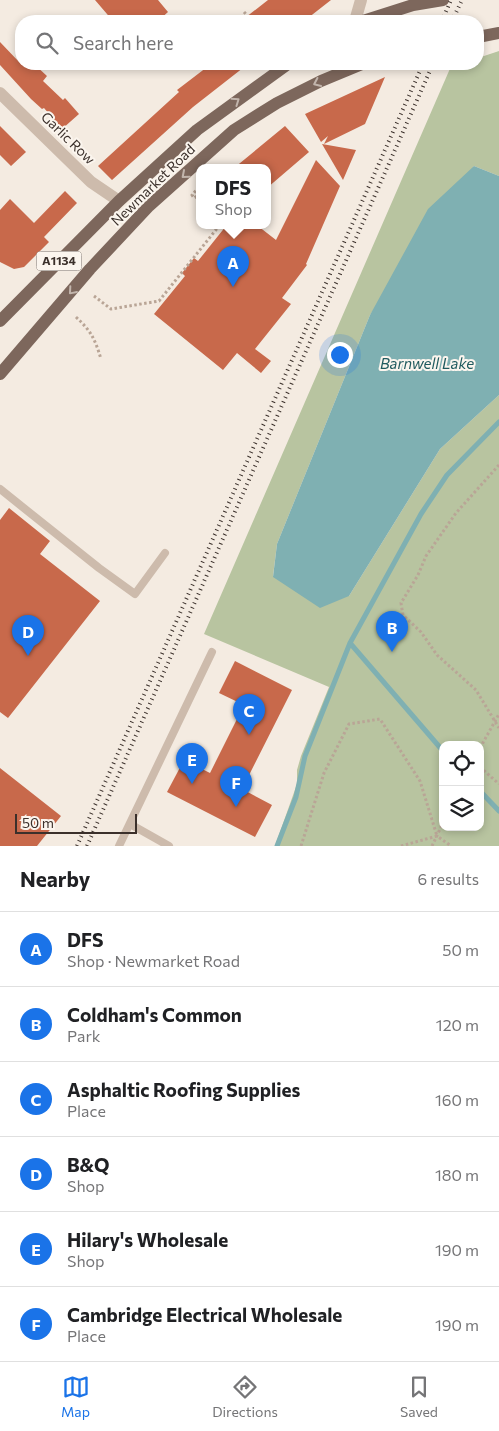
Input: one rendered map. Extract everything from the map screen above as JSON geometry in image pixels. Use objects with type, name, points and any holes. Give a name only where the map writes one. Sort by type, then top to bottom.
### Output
[{"type":"main road","points":[[382,15],[414,5],[443,0]]},
{"type":"main road","name":"Newmarket Road","points":[[0,320],[119,201],[197,130],[280,70]]},
{"type":"main road","name":"Newmarket Road","points":[[0,374],[90,269],[149,206],[234,130],[277,103],[348,70]]},
{"type":"street","points":[[357,15],[361,0]]},
{"type":"street","name":"Garlic Row","points":[[0,93],[91,182],[119,201]]},
{"type":"lane","points":[[0,489],[99,568],[135,594],[165,552]]},
{"type":"lane","points":[[119,846],[212,652]]},
{"type":"lane","points":[[130,824],[169,846]]},
{"type":"path","points":[[244,12],[247,15]]},
{"type":"path","points":[[94,296],[111,308],[159,301],[217,229]]},
{"type":"path","points":[[76,317],[89,330],[96,341],[101,359]]},
{"type":"path","points":[[499,465],[456,513],[426,556],[418,575],[401,603],[404,615],[421,632],[437,654],[476,690],[496,720],[499,728]]},
{"type":"path","points":[[484,741],[499,714]]},
{"type":"path","points":[[301,846],[324,773],[349,724],[380,719],[420,781],[437,836],[452,846]]},
{"type":"path","points":[[484,771],[499,784]]},
{"type":"path","points":[[432,846],[439,831]]},
{"type":"path","points":[[401,846],[437,836]]},
{"type":"green space","points":[[499,51],[499,176],[474,166],[370,315],[277,544],[273,576],[349,596],[440,449],[499,395],[499,846],[275,846],[297,784],[297,770],[301,756],[329,687],[204,634],[449,70],[484,70],[484,56]]},
{"type":"water","name":"Barnwell Lake","points":[[474,166],[499,176],[499,395],[440,449],[349,596],[320,608],[273,577],[277,544],[370,315],[428,209]]},
{"type":"building","points":[[95,0],[158,0],[168,12],[165,15],[108,15]]},
{"type":"building","points":[[268,0],[331,0],[312,15],[249,15]]},
{"type":"building","points":[[0,42],[15,58],[15,70],[40,70],[47,76],[43,81],[63,100],[65,98],[79,114],[62,129],[44,108],[42,109],[31,99],[0,65]]},
{"type":"building","points":[[203,70],[240,70],[193,107],[112,180],[98,166],[179,92],[177,90]]},
{"type":"building","points":[[385,77],[365,124],[324,144],[328,136],[321,142],[305,114]]},
{"type":"building","points":[[0,126],[26,152],[11,166],[0,155]]},
{"type":"building","points":[[285,126],[309,152],[271,185],[271,164],[239,164]]},
{"type":"building","points":[[322,144],[356,150],[343,180]]},
{"type":"building","points":[[316,160],[340,186],[307,265],[282,298],[291,304],[255,349],[271,361],[261,373],[237,353],[223,370],[154,314],[185,276],[182,273],[194,258],[198,261],[224,229],[262,229],[276,240]]},
{"type":"building","points":[[65,191],[77,203],[44,237],[49,242],[24,267],[14,269],[0,262],[0,210],[10,199],[34,223]]},
{"type":"building","points":[[9,508],[50,541],[40,554],[100,601],[8,718],[0,712],[0,520]]},
{"type":"building","points":[[235,661],[292,690],[242,789],[272,805],[255,837],[167,792],[184,760],[210,773],[244,705],[219,693]]},
{"type":"building","points":[[0,768],[61,816],[37,846],[0,846]]},
{"type":"waterway","points":[[277,846],[296,797],[305,756],[350,643],[421,514],[447,475],[499,422]]},
{"type":"waterway","points":[[350,643],[439,746]]},
{"type":"waterway","points":[[484,795],[499,811]]},
{"type":"railway","points":[[445,15],[451,0]]},
{"type":"railway","points":[[455,15],[462,0]]},
{"type":"railway","points":[[77,846],[420,70]]},
{"type":"railway","points":[[87,846],[430,70]]},
{"type":"place","name":"DFS","points":[[233,287]]},
{"type":"place","name":"Coldham's Common","points":[[392,652]]},
{"type":"place","name":"B&Q","points":[[28,656]]},
{"type":"place","name":"Asphaltic Roofing Supplies","points":[[249,735]]},
{"type":"place","name":"Hilary's Wholesale","points":[[192,784]]},
{"type":"place","name":"Cambridge Electrical Wholesale","points":[[236,807]]}]
